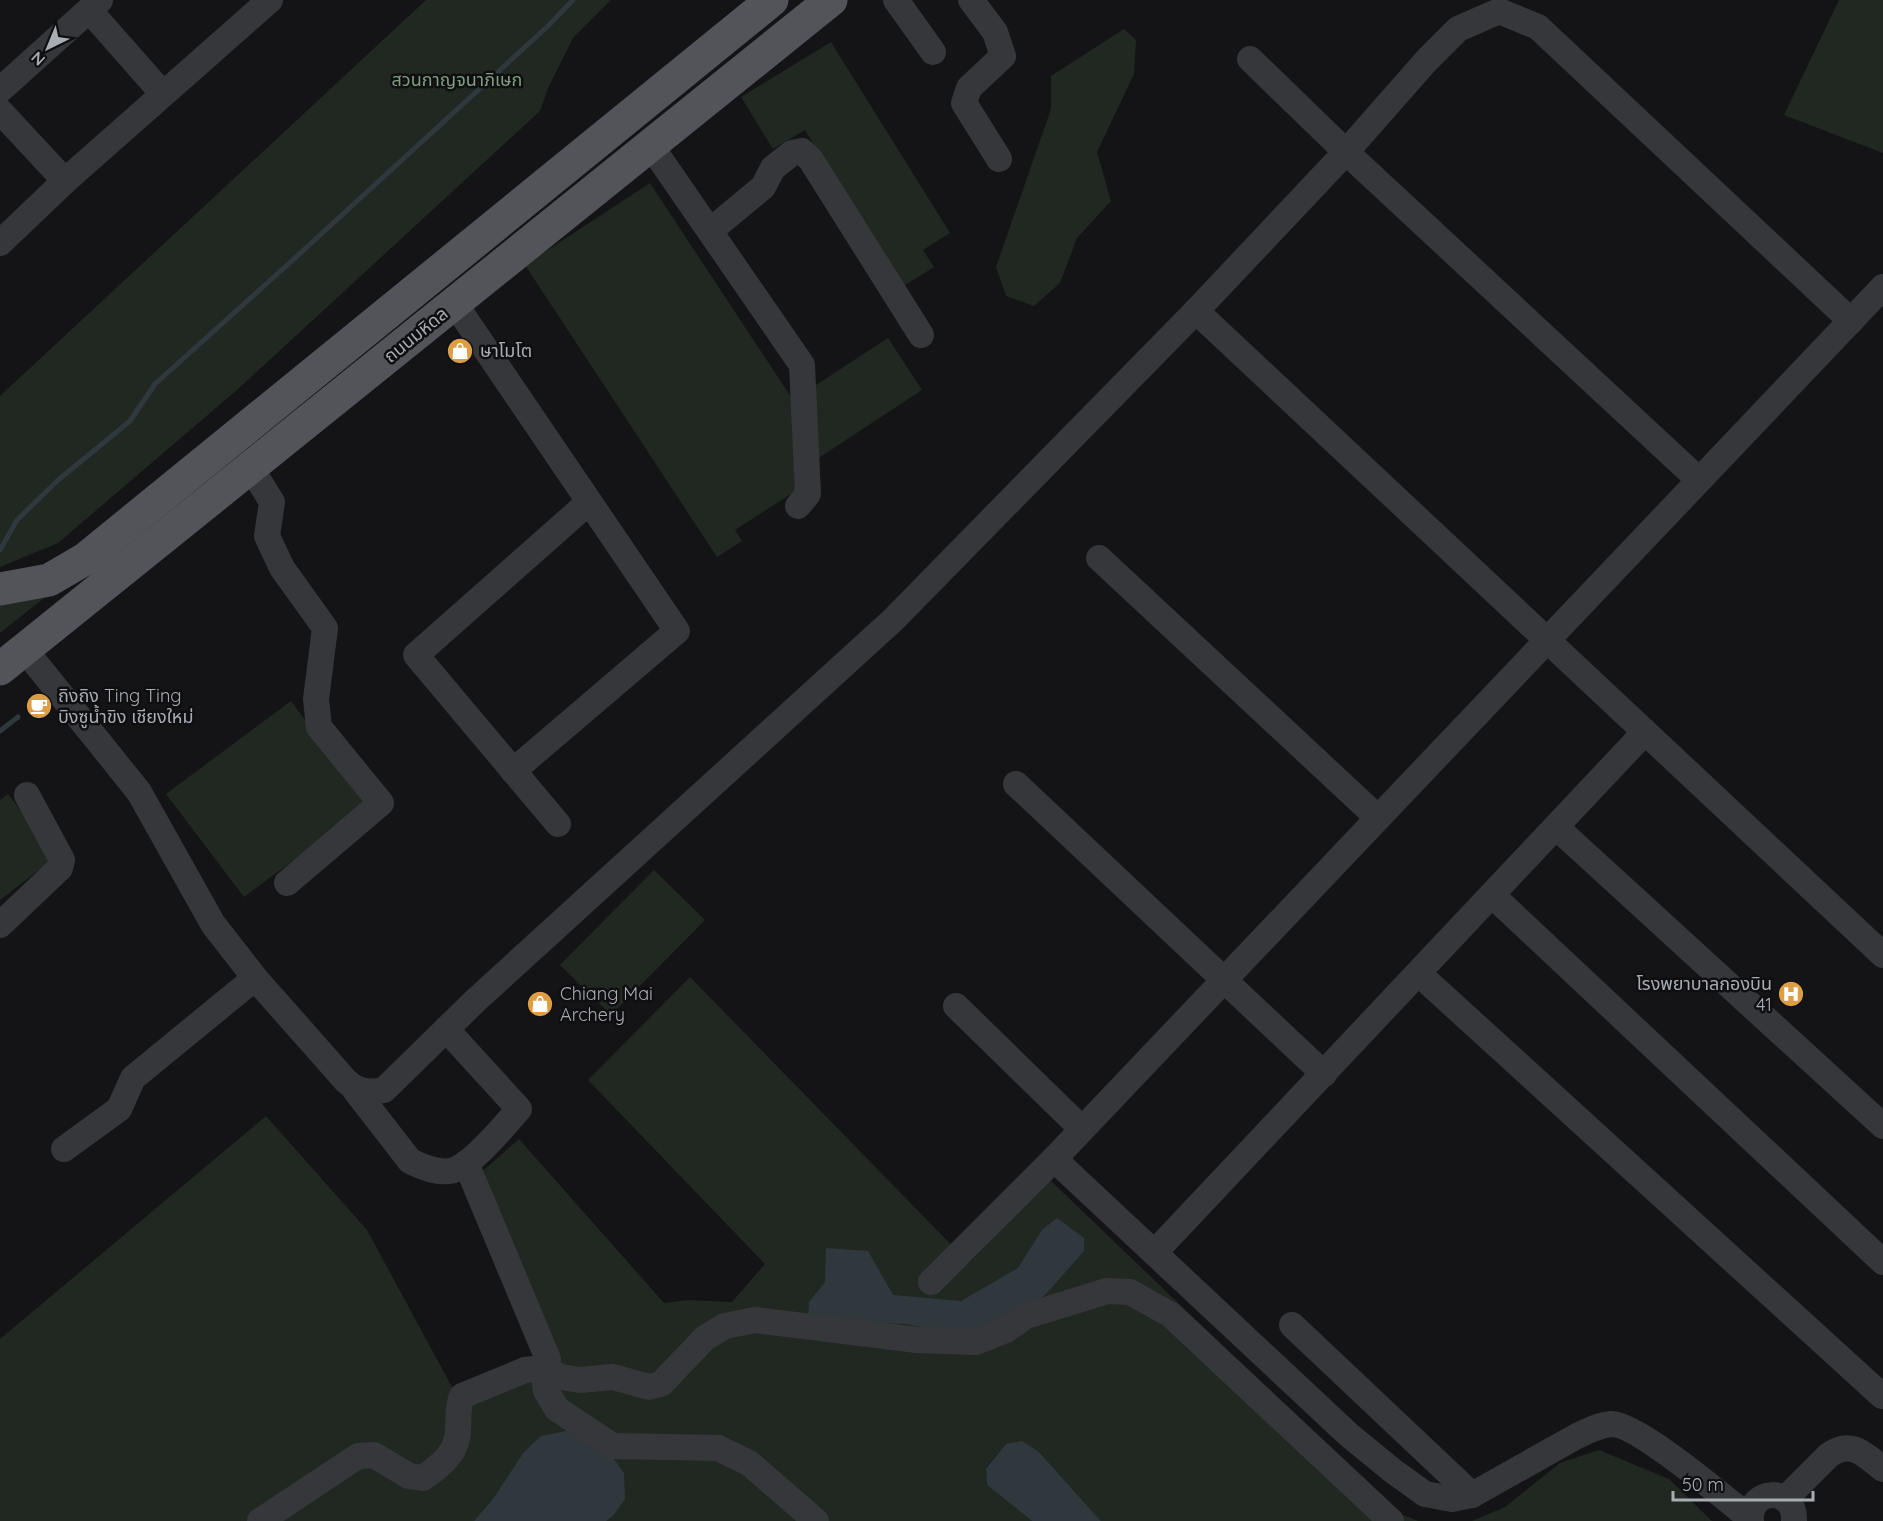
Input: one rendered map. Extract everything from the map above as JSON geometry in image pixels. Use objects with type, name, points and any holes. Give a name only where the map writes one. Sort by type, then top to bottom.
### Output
[{"type":"main road","name":"ถนนมหิดล","points":[[0,589],[49,580],[86,559],[772,0]]},
{"type":"main road","name":"ถนนมหิดล","points":[[12,659],[831,0]]},
{"type":"main road","points":[[679,74],[702,103]]},
{"type":"street","points":[[0,243],[65,181],[270,0]]},
{"type":"street","points":[[896,0],[933,52]]},
{"type":"street","points":[[971,0],[995,32],[1003,56],[969,88],[964,103],[999,159]]},
{"type":"street","points":[[0,90],[95,5],[163,94]]},
{"type":"street","points":[[355,1090],[366,1092],[384,1090],[446,1029],[893,620],[1196,311],[1346,152],[1426,60],[1458,29],[1499,11],[1538,27],[1851,321]]},
{"type":"street","points":[[1250,59],[1346,152],[1700,480]]},
{"type":"street","points":[[0,111],[65,181]]},
{"type":"street","points":[[651,146],[802,365],[808,494],[798,506]]},
{"type":"street","points":[[710,231],[763,187],[773,168],[792,153],[802,151],[812,160],[921,335]]},
{"type":"street","points":[[931,1282],[1054,1159],[1883,287]]},
{"type":"street","points":[[455,304],[677,631],[513,771]]},
{"type":"street","points":[[1196,311],[1883,955]]},
{"type":"street","points":[[251,468],[272,502],[267,536],[282,568],[325,628],[316,699],[319,727],[381,803],[287,883]]},
{"type":"street","points":[[558,824],[416,655],[589,502]]},
{"type":"street","points":[[1099,558],[1378,818]]},
{"type":"street","points":[[12,659],[139,792],[213,924],[255,978],[355,1090],[410,1161],[421,1167],[440,1171],[451,1171],[466,1163],[494,1138],[519,1109],[446,1029]]},
{"type":"street","points":[[1155,1252],[1645,732]]},
{"type":"street","points":[[1016,784],[1324,1074]]},
{"type":"street","points":[[0,925],[60,868],[62,860],[27,795]]},
{"type":"street","points":[[1556,826],[1883,1126]]},
{"type":"street","points":[[1492,895],[1883,1262]]},
{"type":"street","points":[[1418,973],[1873,1388],[1882,1396],[1883,1394]]},
{"type":"street","points":[[64,1149],[119,1109],[133,1078],[255,978]]},
{"type":"street","points":[[956,1006],[1082,1129]]},
{"type":"street","points":[[1054,1159],[1349,1435],[1393,1472],[1425,1494],[1452,1499],[1472,1495],[1577,1436],[1594,1428],[1613,1424],[1637,1434],[1661,1449],[1751,1520],[1754,1506],[1765,1496],[1772,1495],[1790,1510],[1829,1455],[1837,1449],[1847,1447],[1856,1449],[1883,1469]]},
{"type":"street","points":[[466,1163],[548,1359],[543,1368],[546,1391],[557,1409],[613,1446],[718,1448],[748,1463],[801,1517]]},
{"type":"street","points":[[260,1521],[358,1456],[374,1455],[409,1476],[423,1478],[453,1451],[457,1439],[458,1406],[462,1396],[525,1370],[543,1368],[561,1377],[580,1380],[613,1377],[649,1387],[661,1384],[705,1338],[725,1326],[755,1320],[916,1340],[976,1342],[1006,1330],[1026,1316],[1107,1291],[1130,1292],[1171,1315],[1391,1521]]},
{"type":"street","points":[[1293,1325],[1472,1495]]},
{"type":"green space","name":"สวนกาญจนาภิเษก","points":[[426,0],[611,0],[573,38],[548,88],[540,111],[238,389],[58,543],[0,567],[0,396]]},
{"type":"green space","points":[[1839,0],[1883,0],[1883,153],[1784,115]]},
{"type":"green space","points":[[1124,29],[1136,40],[1134,74],[1097,152],[1111,201],[1077,238],[1060,283],[1034,306],[1006,296],[996,267],[1051,109],[1051,76]]},
{"type":"green space","points":[[831,42],[950,233],[923,250],[934,267],[902,287],[805,130],[773,149],[741,97]]},
{"type":"green space","points":[[650,183],[793,400],[888,338],[922,390],[811,463],[819,476],[735,530],[742,541],[717,557],[525,265]]},
{"type":"green space","points":[[53,591],[0,633],[0,599]]},
{"type":"green space","points":[[291,701],[368,805],[244,897],[166,794]]},
{"type":"green space","points":[[8,794],[56,857],[0,900],[0,800]]},
{"type":"green space","points":[[654,870],[705,920],[611,1015],[560,965]]},
{"type":"green space","points":[[690,977],[969,1263],[1050,1180],[1373,1490],[1403,1515],[1418,1521],[1101,1521],[1039,1452],[1006,1444],[986,1467],[987,1485],[1032,1521],[0,1521],[0,1339],[266,1116],[367,1230],[459,1400],[531,1370],[547,1328],[477,1176],[519,1139],[664,1303],[688,1300],[732,1302],[765,1264],[588,1080]]},
{"type":"green space","points":[[1599,1450],[1669,1479],[1712,1521],[1472,1521],[1505,1507],[1560,1463]]},
{"type":"shaded area","points":[[1057,1218],[1084,1238],[1084,1251],[1047,1293],[1010,1324],[953,1334],[906,1324],[808,1321],[809,1302],[825,1282],[826,1248],[868,1251],[893,1295],[961,1301],[1018,1268],[1042,1230]]},
{"type":"shaded area","points":[[571,1430],[603,1444],[624,1473],[625,1499],[613,1516],[606,1521],[474,1521],[493,1499],[524,1452],[541,1436]]},
{"type":"shaded area","points":[[1022,1441],[1039,1452],[1101,1521],[1032,1521],[987,1485],[986,1468],[1006,1444]]},
{"type":"waterway","points":[[0,550],[17,520],[57,481],[130,421],[155,384],[548,26],[573,0]]},
{"type":"waterway","points":[[0,731],[18,717]]},
{"type":"place","name":"ษาโมโต","points":[[460,351]]},
{"type":"place","name":"ถิงถิง Ting Ting บิงซูน้ำขิง เชียงใหม่","points":[[39,706]]},
{"type":"place","name":"โรงพยาบาลกองบิน 41","points":[[1791,994]]},
{"type":"place","name":"Chiang Mai Archery","points":[[540,1004]]}]
